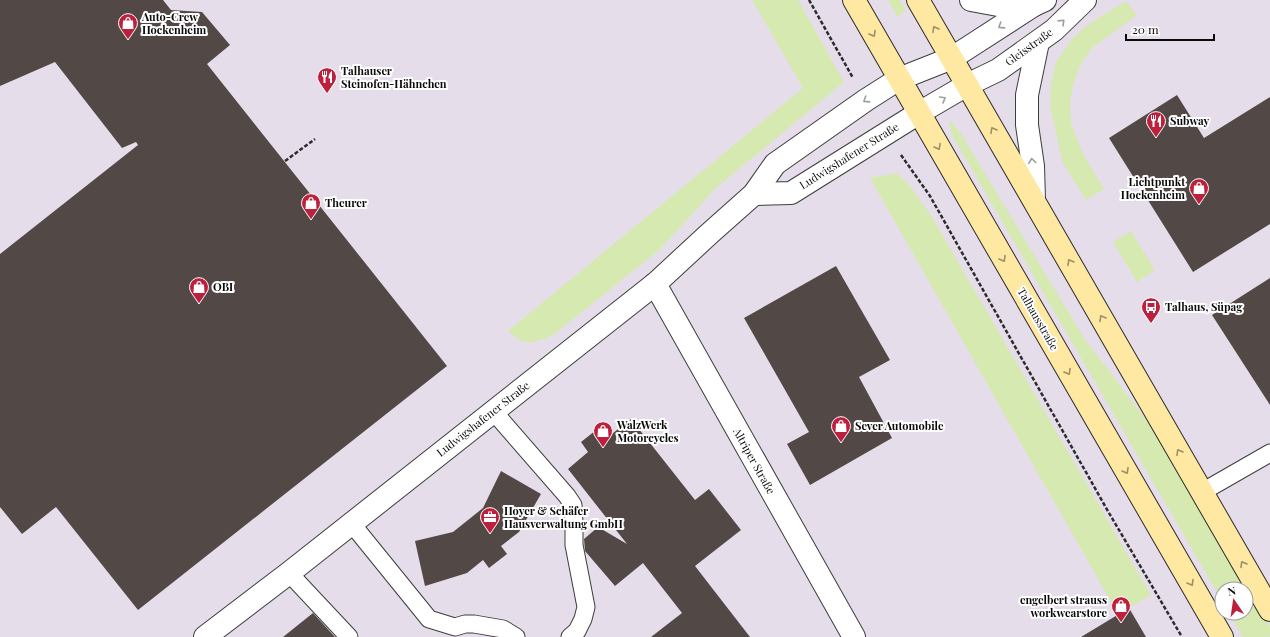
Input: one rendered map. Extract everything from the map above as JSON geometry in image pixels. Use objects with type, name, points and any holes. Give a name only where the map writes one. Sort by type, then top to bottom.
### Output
[{"type":"main road","name":"Talhausstraße","points":[[854,0],[1222,637]]},
{"type":"main road","points":[[918,0],[1270,610]]},
{"type":"street","points":[[971,0],[998,5],[1040,2]]},
{"type":"street","name":"Gleisstraße","points":[[919,113],[967,85],[998,70],[1054,30],[1085,0]]},
{"type":"street","points":[[952,58],[1040,2]]},
{"type":"street","points":[[1034,200],[1033,166],[1027,125],[1027,96],[1038,42]]},
{"type":"street","name":"Ludwigshafener Straße","points":[[205,637],[352,524],[655,284],[754,194],[775,164],[866,100],[899,79],[952,58]]},
{"type":"street","name":"Ludwigshafener Straße","points":[[754,194],[791,193],[919,113]]},
{"type":"street","name":"Altriper Straße","points":[[655,284],[854,637]]},
{"type":"lane","points":[[493,411],[567,496],[572,505],[574,545],[586,607],[583,619],[577,631],[570,637]]},
{"type":"lane","points":[[1202,492],[1270,453]]},
{"type":"lane","points":[[352,524],[429,619],[455,627],[465,624],[474,624],[503,629],[516,637]]},
{"type":"lane","points":[[289,573],[349,637]]},
{"type":"path","points":[[809,0],[866,100]]},
{"type":"path","points":[[886,134],[930,196],[1109,513],[1182,637]]},
{"type":"path","points":[[285,161],[315,139]]},
{"type":"shaded area","points":[[0,0],[1270,0],[1270,637],[0,637]]},
{"type":"green space","points":[[752,0],[798,0],[844,82],[716,188],[659,250],[552,336],[534,342],[519,340],[508,331],[803,88]]},
{"type":"green space","points":[[888,0],[900,0],[906,11],[897,16]]},
{"type":"green space","points":[[1126,1],[1137,15],[1092,48],[1080,66],[1073,85],[1070,102],[1071,123],[1083,154],[1104,189],[1086,200],[1063,163],[1050,107],[1051,83],[1056,62],[1071,40],[1087,25]]},
{"type":"green space","points":[[951,121],[960,132],[1084,338],[1154,430],[1243,581],[1214,581],[1214,587],[953,137],[949,123]]},
{"type":"green space","points":[[897,173],[911,187],[932,217],[1151,595],[1118,614],[870,178]]},
{"type":"green space","points":[[1131,231],[1155,270],[1137,282],[1113,242]]},
{"type":"green space","points":[[1254,599],[1270,627],[1270,637],[1243,637],[1234,621],[1254,621]]},
{"type":"building","name":"OBI","points":[[0,0],[163,0],[171,10],[202,12],[230,45],[207,64],[447,366],[138,610],[56,507],[22,534],[0,507],[0,254],[138,145],[136,142],[122,148],[55,62],[0,86]]},
{"type":"building","points":[[1177,95],[1204,138],[1270,97],[1270,224],[1193,272],[1109,138]]},
{"type":"building","points":[[836,266],[890,360],[859,377],[892,438],[810,485],[787,444],[809,432],[744,318]]},
{"type":"building","points":[[1270,278],[1270,405],[1212,315]]},
{"type":"building","points":[[631,419],[695,500],[709,489],[741,530],[695,566],[750,637],[651,637],[682,613],[643,563],[615,586],[585,551],[584,539],[598,527],[627,544],[568,469],[588,452],[581,442],[600,427],[608,437]]},
{"type":"building","points":[[501,471],[541,494],[519,532],[501,546],[507,554],[489,568],[483,560],[467,573],[425,586],[415,541],[453,532],[483,508]]},
{"type":"building","name":"engelbert strauss workwearstore","points":[[1129,608],[1146,637],[1081,637]]},
{"type":"building","points":[[313,613],[335,637],[283,637]]},
{"type":"place","name":"Auto-Crew Hockenheim","points":[[128,40]]},
{"type":"place","name":"Talhauser Steinofen-Hähnchen","points":[[327,94]]},
{"type":"place","name":"Subway","points":[[1156,138]]},
{"type":"place","name":"Lichtpunkt Hockenheim","points":[[1199,205]]},
{"type":"place","name":"Theurer","points":[[311,220]]},
{"type":"place","name":"OBI","points":[[199,304]]},
{"type":"place","name":"Talhaus, Süpag","points":[[1151,324]]},
{"type":"place","name":"Sever Automobile","points":[[841,443]]},
{"type":"place","name":"WalzWerk Motorcycles","points":[[603,448]]},
{"type":"place","name":"Hoyer & Schäfer Hausverwaltung GmbH","points":[[490,534]]},
{"type":"place","name":"engelbert strauss workwearstore","points":[[1121,623]]}]
